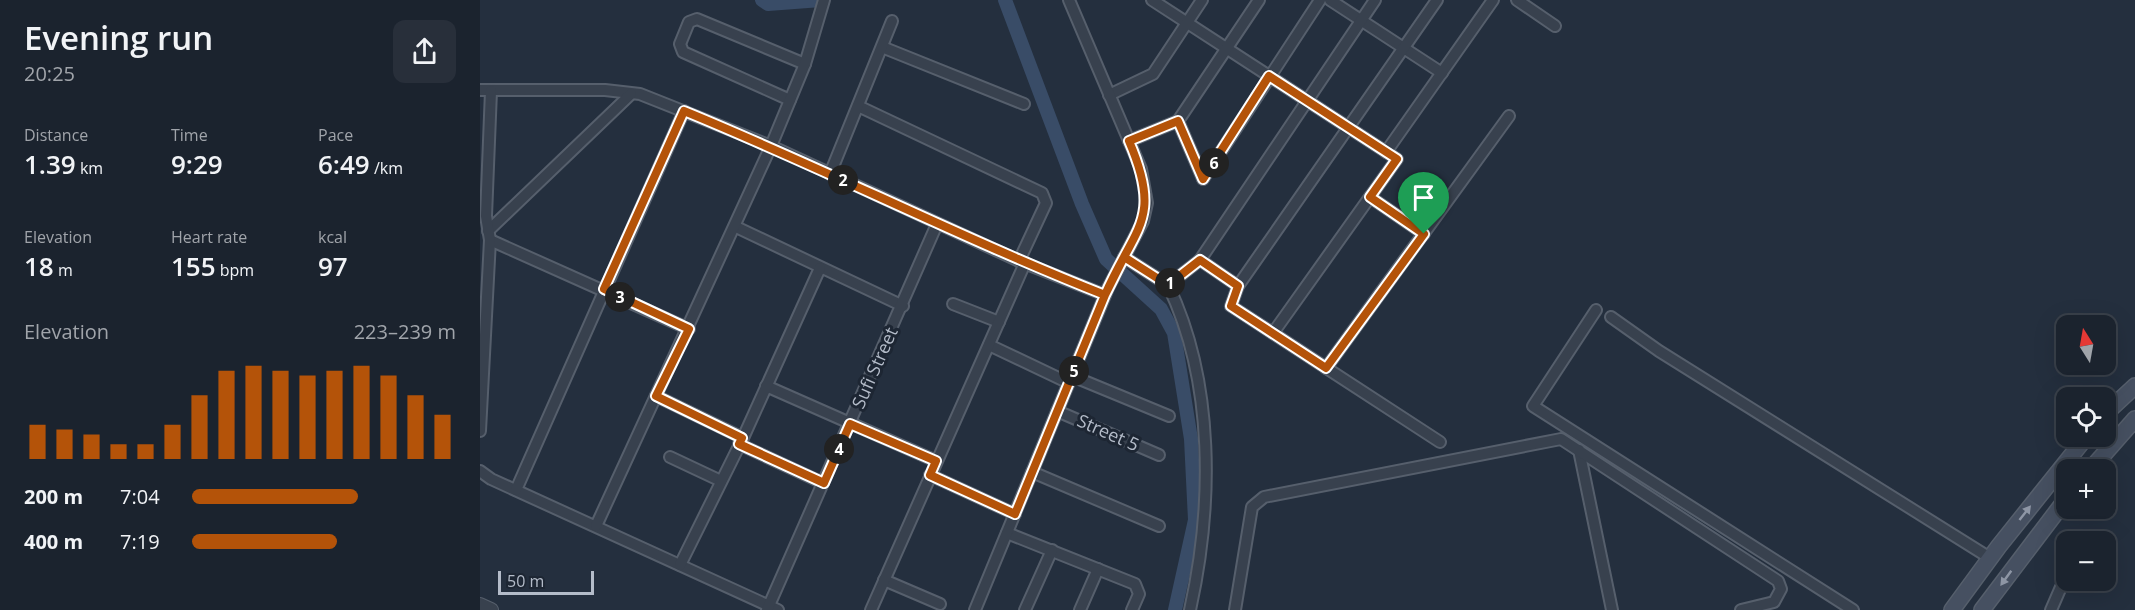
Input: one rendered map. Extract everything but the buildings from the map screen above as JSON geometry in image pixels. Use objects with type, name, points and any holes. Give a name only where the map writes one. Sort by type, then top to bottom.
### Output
[{"type":"main road","points":[[2116,404],[2135,386]]},
{"type":"main road","points":[[2100,459],[2135,419]]},
{"type":"main road","points":[[1952,610],[2077,447]]},
{"type":"main road","points":[[1982,610],[2056,512]]},
{"type":"main road","points":[[1995,552],[2019,559]]},
{"type":"street","points":[[975,610],[1107,292],[1143,221],[1147,203],[1141,169],[1069,0]]},
{"type":"street","points":[[1152,0],[1397,159],[1273,333]]},
{"type":"street","points":[[1109,95],[1153,74],[1202,0]]},
{"type":"street","points":[[1129,141],[1178,121],[1259,0]]},
{"type":"street","points":[[1178,121],[1203,179],[1320,0]]},
{"type":"street","points":[[1330,0],[1442,73]]},
{"type":"street","points":[[1168,285],[1200,260],[1375,0]]},
{"type":"street","points":[[1437,0],[1238,286],[1231,306],[1440,442]]},
{"type":"street","points":[[1386,152],[1493,0]]},
{"type":"street","points":[[1517,0],[1555,26]]},
{"type":"street","points":[[596,526],[689,329],[771,147],[805,64],[824,1]]},
{"type":"street","points":[[790,100],[683,52],[680,44],[689,22],[697,19],[805,64]]},
{"type":"street","points":[[830,174],[892,21]]},
{"type":"street","points":[[882,47],[1024,104]]},
{"type":"street","points":[[480,431],[489,236],[486,216],[486,91],[605,90],[640,94],[771,147],[1022,262],[1107,292]]},
{"type":"street","points":[[489,236],[631,94]]},
{"type":"street","points":[[858,106],[1042,193],[1046,203],[999,322],[871,610]]},
{"type":"street","points":[[516,490],[684,111]]},
{"type":"street","points":[[1326,368],[1509,116]]},
{"type":"street","points":[[1370,197],[1424,234]]},
{"type":"street","name":"Sufi Street","points":[[771,609],[937,224]]},
{"type":"street","points":[[736,227],[903,306]]},
{"type":"street","points":[[489,236],[689,329]]},
{"type":"street","points":[[1122,260],[1168,285],[1184,319],[1202,412],[1206,475],[1202,557],[1190,610]]},
{"type":"street","points":[[1200,260],[1238,286]]},
{"type":"street","points":[[680,565],[741,441],[820,268]]},
{"type":"street","points":[[953,304],[999,322]]},
{"type":"street","points":[[1596,310],[1533,406],[1852,610]]},
{"type":"street","points":[[1611,317],[1669,357],[1995,552]]},
{"type":"street","points":[[988,345],[1169,416]]},
{"type":"street","points":[[766,386],[936,461]]},
{"type":"street","points":[[656,396],[824,483]]},
{"type":"street","name":"Street 5","points":[[1057,411],[1159,455]]},
{"type":"street","points":[[1235,610],[1252,507],[1264,497],[1561,440],[1778,581],[1781,590],[1774,602],[1741,610]]},
{"type":"street","points":[[1579,450],[1612,610]]},
{"type":"street","points":[[670,456],[722,481]]},
{"type":"street","points":[[480,471],[771,609]]},
{"type":"street","points":[[1032,472],[1159,526]]},
{"type":"street","points":[[930,475],[1015,514]]},
{"type":"street","points":[[1007,533],[1138,587],[1139,594],[1132,610]]},
{"type":"street","points":[[1025,610],[1052,550]]},
{"type":"street","points":[[1080,610],[1098,569]]},
{"type":"street","points":[[884,580],[940,604]]},
{"type":"street","points":[[2052,610],[2059,591]]},
{"type":"street","points":[[480,605],[491,610]]},
{"type":"waterway","points":[[762,0],[768,4],[821,0]]},
{"type":"waterway","points":[[1005,0],[1082,204],[1106,259],[1161,309],[1174,333],[1191,439],[1195,520],[1175,610]]},
{"type":"route","points":[[1424,234],[1326,368],[1231,306],[1238,286],[1200,260],[1168,285],[1124,257],[1105,295],[1019,261],[771,147],[684,111],[604,289],[689,329],[656,396],[742,438],[739,444],[824,483],[850,424],[936,461],[930,475],[1015,514],[1032,472],[1105,295],[1108,288],[1120,263],[1143,221],[1147,203],[1141,169],[1129,141],[1178,121],[1203,179],[1269,76],[1397,159],[1370,197],[1424,234]]}]
